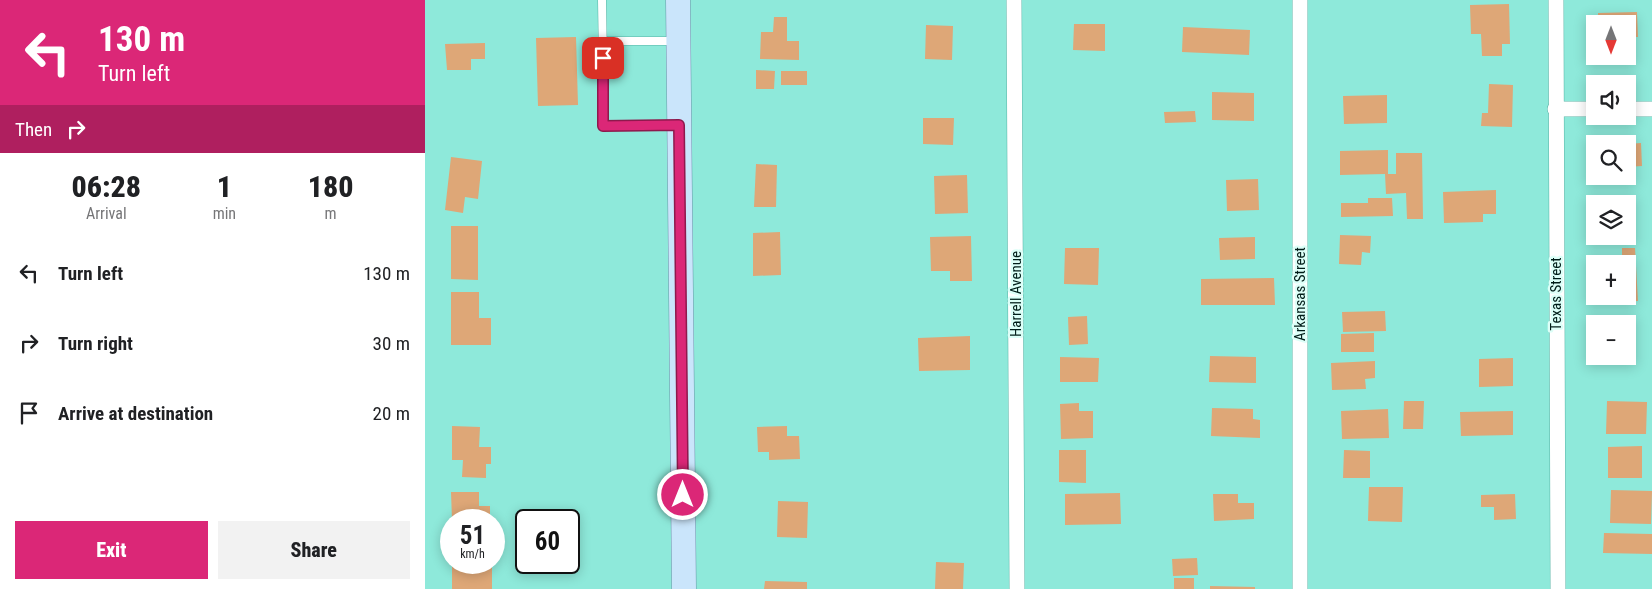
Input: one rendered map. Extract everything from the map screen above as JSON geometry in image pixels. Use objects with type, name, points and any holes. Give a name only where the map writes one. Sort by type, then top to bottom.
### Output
[{"type":"main road","points":[[678,0],[684,589]]},
{"type":"street","name":"Harrell Avenue","points":[[1014,0],[1017,589]]},
{"type":"street","name":"Arkansas Street","points":[[1300,0],[1300,589]]},
{"type":"street","name":"Texas Street","points":[[1556,0],[1558,589]]},
{"type":"street","points":[[1555,109],[1586,109]]},
{"type":"street","points":[[1636,109],[1652,109]]},
{"type":"lane","points":[[602,0],[603,126],[679,125]]},
{"type":"lane","points":[[602,41],[679,41]]},
{"type":"building","points":[[1509,4],[1510,44],[1502,44],[1502,56],[1482,56],[1481,34],[1471,34],[1470,5]]},
{"type":"building","points":[[1637,12],[1638,37],[1636,37],[1636,15],[1598,15],[1598,13]]},
{"type":"building","points":[[774,17],[787,17],[787,41],[799,41],[799,60],[760,59],[761,32],[773,32]]},
{"type":"building","points":[[1074,24],[1105,24],[1105,51],[1073,50]]},
{"type":"building","points":[[926,25],[953,26],[952,60],[925,59]]},
{"type":"building","points":[[1183,27],[1250,30],[1249,55],[1182,52]]},
{"type":"building","points":[[576,37],[578,105],[538,106],[536,38]]},
{"type":"building","points":[[485,43],[485,59],[471,59],[471,70],[447,70],[445,44]]},
{"type":"building","points":[[756,70],[775,71],[774,89],[756,89]]},
{"type":"building","points":[[781,71],[807,71],[807,85],[781,85]]},
{"type":"building","points":[[1489,84],[1513,85],[1512,127],[1481,126],[1482,113],[1488,113]]},
{"type":"building","points":[[1212,92],[1254,93],[1254,121],[1212,120]]},
{"type":"building","points":[[1387,95],[1387,123],[1344,124],[1343,96]]},
{"type":"building","points":[[1195,111],[1196,122],[1165,123],[1164,112]]},
{"type":"building","points":[[923,118],[954,118],[953,145],[923,144]]},
{"type":"building","points":[[1636,143],[1641,143],[1642,166],[1636,166]]},
{"type":"building","points":[[1388,150],[1388,174],[1396,174],[1396,153],[1422,153],[1423,219],[1407,219],[1406,193],[1386,194],[1385,174],[1340,175],[1340,151]]},
{"type":"building","points":[[451,157],[482,161],[478,199],[465,197],[463,213],[445,210]]},
{"type":"building","points":[[756,164],[777,165],[776,207],[754,207]]},
{"type":"building","points":[[967,175],[968,213],[935,214],[934,176]]},
{"type":"building","points":[[1258,179],[1259,210],[1227,211],[1226,180]]},
{"type":"building","points":[[1496,190],[1496,214],[1483,214],[1483,222],[1444,223],[1443,192]]},
{"type":"building","points":[[1368,198],[1392,198],[1393,216],[1341,217],[1341,203],[1368,203]]},
{"type":"building","points":[[451,226],[478,226],[478,280],[451,279]]},
{"type":"building","points":[[780,232],[781,275],[753,276],[753,233]]},
{"type":"building","points":[[1340,235],[1371,236],[1370,253],[1362,252],[1361,265],[1339,264]]},
{"type":"building","points":[[971,236],[972,281],[950,281],[950,271],[931,271],[930,237]]},
{"type":"building","points":[[1255,237],[1255,259],[1220,260],[1219,238]]},
{"type":"building","points":[[1065,248],[1099,248],[1098,285],[1064,284]]},
{"type":"building","points":[[1622,248],[1635,248],[1635,255],[1622,255]]},
{"type":"building","points":[[1636,266],[1638,301],[1636,301]]},
{"type":"building","points":[[1274,278],[1275,305],[1201,305],[1201,279]]},
{"type":"building","points":[[451,292],[479,292],[479,318],[491,318],[491,345],[451,345]]},
{"type":"building","points":[[1385,311],[1386,331],[1343,332],[1342,312]]},
{"type":"building","points":[[1087,316],[1088,344],[1069,345],[1068,317]]},
{"type":"building","points":[[1374,333],[1374,352],[1341,352],[1341,334]]},
{"type":"building","points":[[970,336],[970,370],[919,371],[918,338]]},
{"type":"building","points":[[1210,356],[1256,357],[1256,383],[1209,382]]},
{"type":"building","points":[[1060,357],[1099,358],[1098,382],[1060,382]]},
{"type":"building","points":[[1513,358],[1513,386],[1479,387],[1479,359]]},
{"type":"building","points":[[1375,361],[1375,378],[1365,379],[1366,389],[1332,390],[1331,363]]},
{"type":"building","points":[[1404,401],[1424,401],[1423,429],[1403,429]]},
{"type":"building","points":[[1607,401],[1647,402],[1646,434],[1606,434]]},
{"type":"building","points":[[1079,403],[1079,411],[1093,411],[1093,438],[1061,439],[1060,404]]},
{"type":"building","points":[[1212,408],[1253,409],[1253,419],[1260,420],[1260,438],[1211,436]]},
{"type":"building","points":[[1388,409],[1389,438],[1342,439],[1341,411]]},
{"type":"building","points":[[1513,411],[1513,435],[1461,436],[1460,412]]},
{"type":"building","points":[[452,426],[480,427],[479,447],[491,447],[491,464],[486,464],[486,478],[462,477],[463,460],[452,460]]},
{"type":"building","points":[[787,426],[787,436],[799,436],[800,459],[769,460],[769,452],[758,452],[757,427]]},
{"type":"building","points":[[1642,446],[1642,478],[1608,478],[1608,447]]},
{"type":"building","points":[[1059,450],[1086,450],[1086,483],[1059,482]]},
{"type":"building","points":[[1344,450],[1370,451],[1370,478],[1343,478]]},
{"type":"building","points":[[1369,487],[1403,487],[1402,522],[1368,521]]},
{"type":"building","points":[[1611,490],[1652,491],[1651,524],[1610,523]]},
{"type":"building","points":[[451,492],[479,492],[479,506],[490,506],[490,509],[452,509]]},
{"type":"building","points":[[1120,493],[1121,524],[1065,525],[1065,494]]},
{"type":"building","points":[[1213,494],[1238,494],[1238,503],[1254,503],[1254,519],[1214,521]]},
{"type":"building","points":[[1515,494],[1516,519],[1494,520],[1494,507],[1481,507],[1481,495]]},
{"type":"building","points":[[778,501],[808,502],[807,538],[777,537]]},
{"type":"building","points":[[1604,533],[1652,534],[1652,554],[1603,553]]},
{"type":"building","points":[[1197,558],[1198,575],[1173,576],[1172,559]]},
{"type":"building","points":[[936,562],[964,563],[963,589],[935,589]]},
{"type":"building","points":[[452,574],[492,574],[492,589],[452,589]]},
{"type":"building","points":[[1174,578],[1194,578],[1194,589],[1174,589]]},
{"type":"building","points":[[765,581],[807,582],[807,589],[764,589]]},
{"type":"building","points":[[1210,586],[1255,587],[1255,589],[1210,589]]},
{"type":"route","points":[[603,58],[603,126],[679,125],[683,495]]}]
